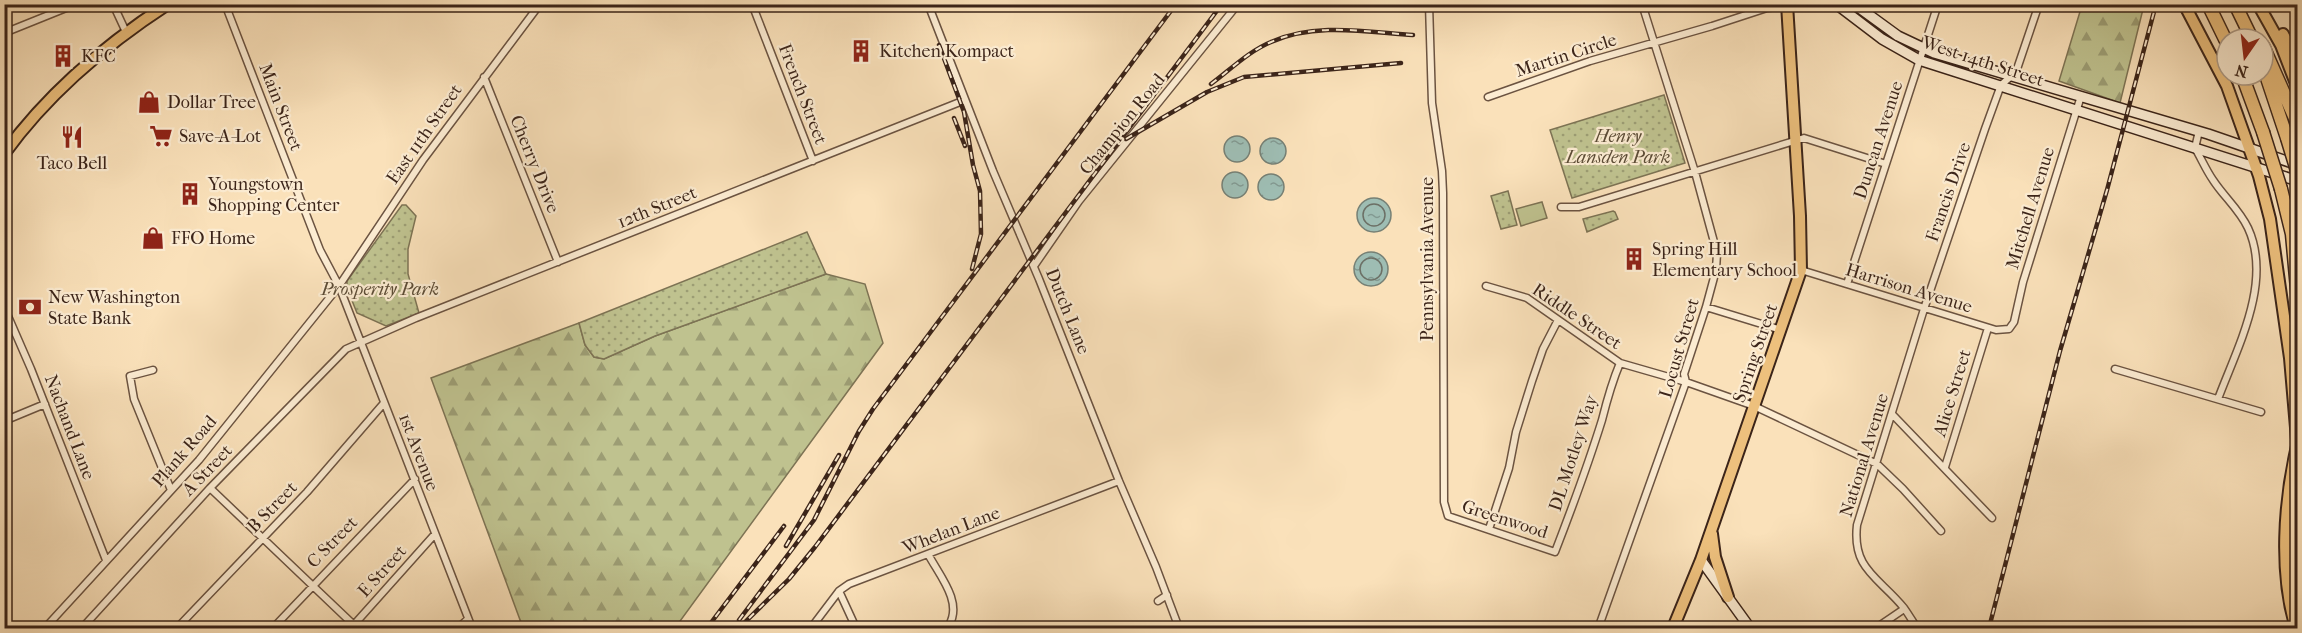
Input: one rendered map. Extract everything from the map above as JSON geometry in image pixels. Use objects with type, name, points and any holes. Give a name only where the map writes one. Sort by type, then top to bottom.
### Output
[{"type":"highway","points":[[2208,4],[2219,27]]},
{"type":"highway","points":[[2235,4],[2246,27]]},
{"type":"highway","points":[[2244,22],[2248,27]]},
{"type":"highway","points":[[2275,73],[2298,125]]},
{"type":"highway","points":[[2246,87],[2281,189],[2292,234],[2298,300]]},
{"type":"highway","points":[[2270,87],[2298,174]]},
{"type":"main road","points":[[4,154],[40,108],[80,69],[126,32],[168,4]]},
{"type":"main road","points":[[2184,4],[2227,86],[2256,168],[2270,219],[2282,293],[2298,451]]},
{"type":"main road","points":[[2258,4],[2281,45],[2298,89]]},
{"type":"main road","points":[[2266,4],[2298,63]]},
{"type":"main road","name":"Spring Street","points":[[1673,628],[1701,560],[1801,270],[1788,7]]},
{"type":"main road","points":[[2296,628],[2288,593],[2285,558],[2292,466],[2297,446]]},
{"type":"main road","points":[[1712,529],[1715,557],[1728,597]]},
{"type":"street","points":[[4,33],[76,4]]},
{"type":"street","points":[[113,4],[126,32]]},
{"type":"street","name":"Main Street","points":[[225,4],[320,250],[339,286]]},
{"type":"street","name":"East 11th Street","points":[[339,286],[423,160],[540,4]]},
{"type":"street","name":"French Street","points":[[752,4],[813,161]]},
{"type":"street","name":"Dutch Lane","points":[[928,4],[993,171],[1034,266],[1179,628]]},
{"type":"street","name":"Champion Road","points":[[1034,266],[1079,201],[1238,4]]},
{"type":"street","name":"Pennsylvania Avenue","points":[[1429,4],[1432,103],[1443,193],[1446,514]]},
{"type":"street","name":"Locust Street","points":[[1608,628],[1599,626],[1686,381],[1684,374],[1706,307],[1716,270],[1717,253],[1695,172],[1642,4]]},
{"type":"street","name":"West 14th Street","points":[[1836,4],[1882,39],[1919,60],[2298,181]]},
{"type":"street","name":"West 14th Street","points":[[1854,4],[1898,36],[1923,48],[2199,131],[2298,165]]},
{"type":"street","name":"Duncan Avenue","points":[[1847,284],[1938,4]]},
{"type":"street","points":[[2001,85],[2016,72],[2039,4]]},
{"type":"street","name":"Martin Circle","points":[[1488,97],[1590,61],[1767,8],[1788,7]]},
{"type":"street","name":"Cherry Drive","points":[[484,77],[558,262]]},
{"type":"street","name":"Francis Drive","points":[[1924,309],[2001,85]]},
{"type":"street","name":"Mitchell Avenue","points":[[2009,329],[2014,322],[2023,282],[2081,96]]},
{"type":"street","name":"12th Street","points":[[360,341],[965,100]]},
{"type":"street","points":[[2199,131],[2195,148],[2213,181],[2232,202],[2249,230],[2258,267],[2250,312],[2218,399]]},
{"type":"street","points":[[1561,207],[1579,207],[1804,138],[1886,164]]},
{"type":"street","name":"Harrison Avenue","points":[[1801,270],[1988,328],[2009,329]]},
{"type":"street","name":"1st Avenue","points":[[339,286],[472,628]]},
{"type":"street","name":"Plank Road","points":[[45,628],[199,460],[339,286]]},
{"type":"street","name":"Riddle Street","points":[[1486,286],[1527,298],[1620,363],[1686,381],[1754,406],[1877,464],[1941,531]]},
{"type":"street","name":"Nachand Lane","points":[[4,307],[106,560]]},
{"type":"street","points":[[1706,307],[1781,330]]},
{"type":"street","name":"National Avenue","points":[[1917,628],[1904,609],[1864,567],[1856,543],[1857,525],[1924,309]]},
{"type":"street","points":[[1489,529],[1509,468],[1516,432],[1532,381],[1543,349],[1558,320]]},
{"type":"street","name":"Alice Street","points":[[1945,467],[1988,328]]},
{"type":"street","name":"A Street","points":[[82,628],[210,488],[346,349],[360,341]]},
{"type":"street","name":"DL Motley Way","points":[[1555,552],[1573,506],[1602,419],[1606,398],[1620,363]]},
{"type":"street","points":[[2115,369],[2261,412]]},
{"type":"street","points":[[153,370],[130,376],[130,384],[171,490]]},
{"type":"street","name":"B Street","points":[[177,628],[307,492],[384,403]]},
{"type":"street","points":[[4,421],[45,404]]},
{"type":"street","points":[[1892,414],[1992,518]]},
{"type":"street","name":"C Street","points":[[273,628],[415,479]]},
{"type":"street","name":"Whelan Lane","points":[[811,628],[839,591],[849,584],[1119,482]]},
{"type":"street","points":[[210,488],[354,627]]},
{"type":"street","name":"Greenwood","points":[[1446,514],[1555,552]]},
{"type":"street","name":"E Street","points":[[354,627],[435,534]]},
{"type":"street","points":[[928,554],[953,601],[954,613],[949,625],[943,628]]},
{"type":"street","points":[[1701,560],[1750,628]]},
{"type":"street","points":[[839,591],[856,628]]},
{"type":"street","points":[[1158,601],[1167,596]]},
{"type":"street","points":[[1876,628],[1904,609]]},
{"type":"street","points":[[459,628],[468,619]]},
{"type":"green space","points":[[2082,5],[2144,5],[2120,103],[2059,81]]},
{"type":"green space","name":"Henry Lansden Park","points":[[1664,95],[1685,163],[1572,198],[1550,130]]},
{"type":"green space","points":[[1508,191],[1517,225],[1501,229],[1491,196]]},
{"type":"green space","points":[[1542,202],[1547,218],[1521,226],[1516,209]]},
{"type":"green space","name":"Prosperity Park","points":[[402,205],[406,205],[416,216],[408,249],[408,274],[419,313],[386,326],[357,313],[347,288],[347,281]]},
{"type":"green space","points":[[1613,211],[1618,219],[1587,232],[1583,219]]},
{"type":"green space","points":[[807,232],[826,274],[655,336],[604,359],[594,357],[585,345],[579,323]]},
{"type":"green space","points":[[826,274],[865,284],[883,343],[675,628],[523,628],[431,378],[579,323],[585,345],[594,357],[604,359],[655,336]]},
{"type":"water","points":[[1237,136],[1246,140],[1250,149],[1246,158],[1237,162],[1228,158],[1224,149],[1228,140]]},
{"type":"water","points":[[1273,138],[1282,142],[1286,151],[1282,160],[1273,164],[1264,160],[1260,151],[1264,142]]},
{"type":"water","points":[[1235,172],[1244,176],[1248,185],[1244,194],[1235,198],[1226,194],[1222,185],[1226,176]]},
{"type":"water","points":[[1271,174],[1280,178],[1284,187],[1280,196],[1271,200],[1262,196],[1258,187],[1262,178]]},
{"type":"water","points":[[1374,198],[1386,203],[1391,215],[1386,227],[1374,232],[1362,227],[1357,215],[1362,203]]},
{"type":"water","points":[[1371,252],[1383,257],[1388,269],[1383,281],[1371,286],[1359,281],[1354,269],[1359,257]]},
{"type":"railway","points":[[739,620],[814,520],[859,431],[873,409],[1176,4]]},
{"type":"railway","points":[[739,628],[789,579],[815,547],[1222,4]]},
{"type":"railway","points":[[1989,628],[2060,351],[2107,190],[2156,4]]},
{"type":"railway","points":[[1211,84],[1255,50],[1288,36],[1323,30],[1413,35]]},
{"type":"railway","points":[[939,45],[964,112],[980,191],[981,234],[972,269]]},
{"type":"railway","points":[[1126,139],[1207,92],[1244,77],[1401,63]]},
{"type":"railway","points":[[954,118],[965,146]]},
{"type":"railway","points":[[786,546],[839,455]]},
{"type":"railway","points":[[707,628],[784,526]]},
{"type":"place","name":"Kitchen Kompact","points":[[861,51]]},
{"type":"place","name":"KFC","points":[[63,56]]},
{"type":"place","name":"Dollar Tree","points":[[149,102]]},
{"type":"place","name":"Save-A-Lot","points":[[161,136]]},
{"type":"place","name":"Taco Bell","points":[[72,137]]},
{"type":"place","name":"Youngstown Shopping Center","points":[[190,194]]},
{"type":"place","name":"FFO Home","points":[[153,238]]},
{"type":"place","name":"Spring Hill Elementary School","points":[[1634,259]]},
{"type":"place","name":"New Washington State Bank","points":[[30,307]]}]
